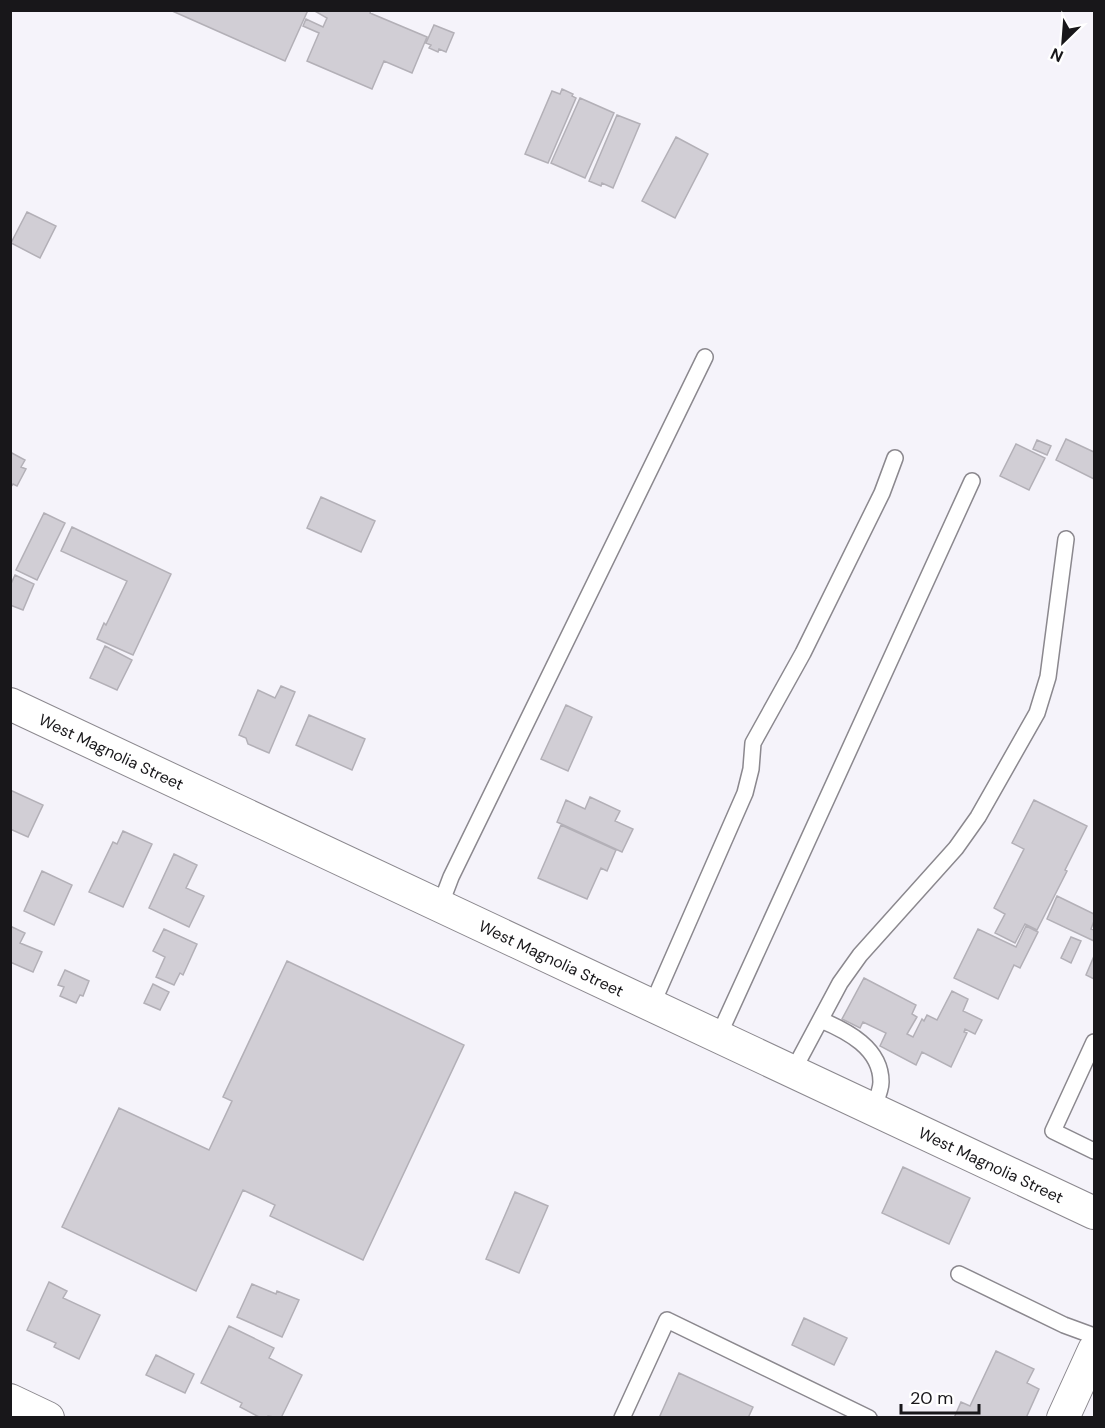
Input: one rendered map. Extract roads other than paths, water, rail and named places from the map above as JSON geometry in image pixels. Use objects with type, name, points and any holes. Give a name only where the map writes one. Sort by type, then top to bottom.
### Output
[{"type":"street","name":"West Magnolia Street","points":[[10,704],[1095,1213]]},
{"type":"street","points":[[1063,1418],[1095,1350]]},
{"type":"street","points":[[10,1400],[48,1418]]},
{"type":"lane","points":[[440,906],[705,357]]},
{"type":"lane","points":[[652,1005],[745,793],[751,769],[753,743],[803,653],[882,493],[895,458]]},
{"type":"lane","points":[[718,1037],[972,481]]},
{"type":"lane","points":[[793,1071],[840,983],[860,955],[956,848],[978,817],[1036,713],[1048,677],[1066,539]]},
{"type":"lane","points":[[821,1020],[842,1029],[874,1055],[882,1084],[873,1109]]},
{"type":"lane","points":[[1095,1042],[1053,1131],[1095,1151]]},
{"type":"lane","points":[[959,1274],[1064,1325],[1095,1336]]},
{"type":"lane","points":[[622,1418],[667,1320],[869,1418]]}]
